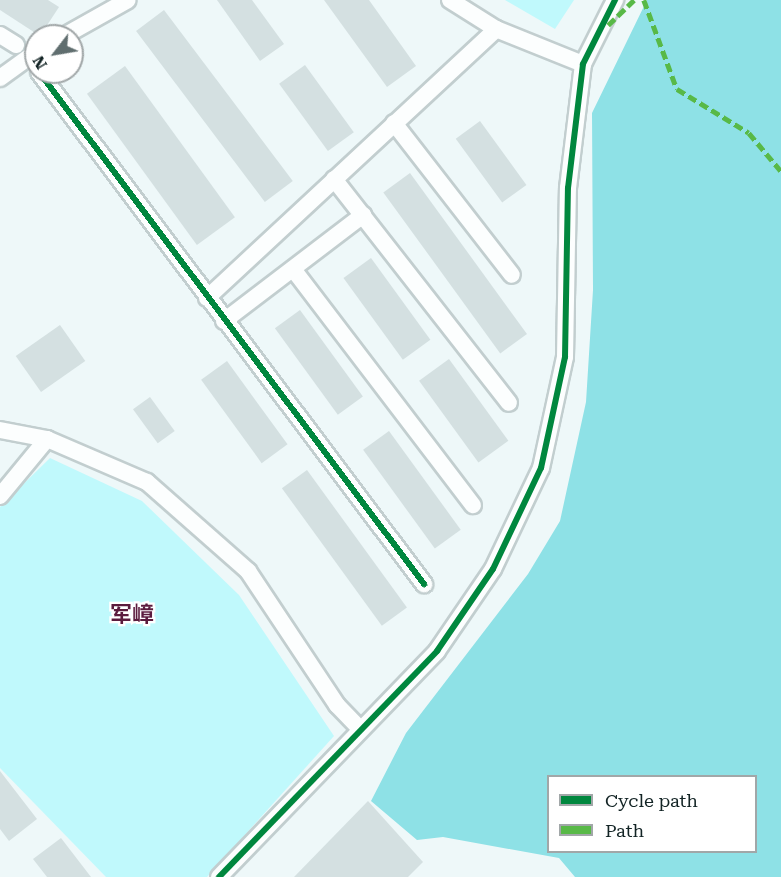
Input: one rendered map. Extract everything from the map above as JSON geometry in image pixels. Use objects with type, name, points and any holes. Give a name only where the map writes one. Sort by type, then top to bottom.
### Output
[{"type":"street","points":[[84,25],[128,0]]},
{"type":"street","points":[[450,0],[496,29],[583,64]]},
{"type":"street","points":[[219,877],[437,651],[493,569],[541,468],[566,357],[568,188],[583,64],[615,0]]},
{"type":"street","points":[[207,298],[496,29]]},
{"type":"street","points":[[0,35],[24,54]]},
{"type":"street","points":[[0,78],[24,63]]},
{"type":"street","points":[[49,84],[224,321],[424,584]]},
{"type":"street","points":[[394,123],[512,275]]},
{"type":"street","points":[[334,179],[509,403]]},
{"type":"street","points":[[224,321],[363,215]]},
{"type":"street","points":[[292,269],[472,505]]},
{"type":"street","points":[[0,430],[47,439],[147,482],[248,571],[337,705],[360,729]]},
{"type":"street","points":[[0,496],[47,439]]},
{"type":"shaded area","points":[[505,0],[574,0],[555,29]]},
{"type":"shaded area","points":[[647,0],[781,0],[781,877],[575,877],[559,858],[443,837],[417,840],[371,801],[406,733],[528,574],[560,521],[586,402],[593,290],[592,113]]},
{"type":"shaded area","points":[[50,458],[142,501],[239,595],[334,736],[207,877],[106,877],[0,768],[0,507]]},
{"type":"building","points":[[0,0],[48,0],[59,7],[48,24],[24,26],[0,10]]},
{"type":"building","points":[[217,0],[252,0],[284,44],[260,61]]},
{"type":"building","points":[[324,0],[369,0],[416,66],[387,87]]},
{"type":"building","points":[[164,10],[293,181],[265,202],[136,31]]},
{"type":"building","points":[[305,65],[354,132],[328,151],[279,84]]},
{"type":"building","points":[[125,66],[235,217],[197,245],[87,94]]},
{"type":"building","points":[[480,121],[526,185],[502,203],[456,139]]},
{"type":"building","points":[[410,173],[527,334],[500,353],[383,192]]},
{"type":"building","points":[[371,258],[430,340],[403,360],[343,278]]},
{"type":"building","points":[[300,310],[363,397],[338,415],[275,328]]},
{"type":"building","points":[[60,325],[85,361],[41,392],[16,356]]},
{"type":"building","points":[[449,359],[508,441],[478,462],[419,381]]},
{"type":"building","points":[[227,361],[288,444],[262,463],[201,380]]},
{"type":"building","points":[[150,397],[175,431],[158,443],[133,409]]},
{"type":"building","points":[[389,431],[461,530],[435,549],[363,450]]},
{"type":"building","points":[[307,470],[407,608],[382,626],[282,488]]},
{"type":"building","points":[[0,771],[37,819],[9,841],[0,829]]},
{"type":"building","points":[[368,801],[423,862],[408,877],[294,877]]},
{"type":"building","points":[[61,838],[91,877],[47,877],[33,859]]},
{"type":"marked path","points":[[608,25],[634,0]]},
{"type":"marked path","points":[[644,0],[677,89],[749,133],[781,171]]},
{"type":"cycle path","points":[[219,877],[437,651],[493,569],[541,468],[565,357],[568,188],[583,64],[615,0]]},
{"type":"cycle path","points":[[48,84],[424,584]]},
{"type":"district","name":"军嶂","points":[[132,615]]}]
